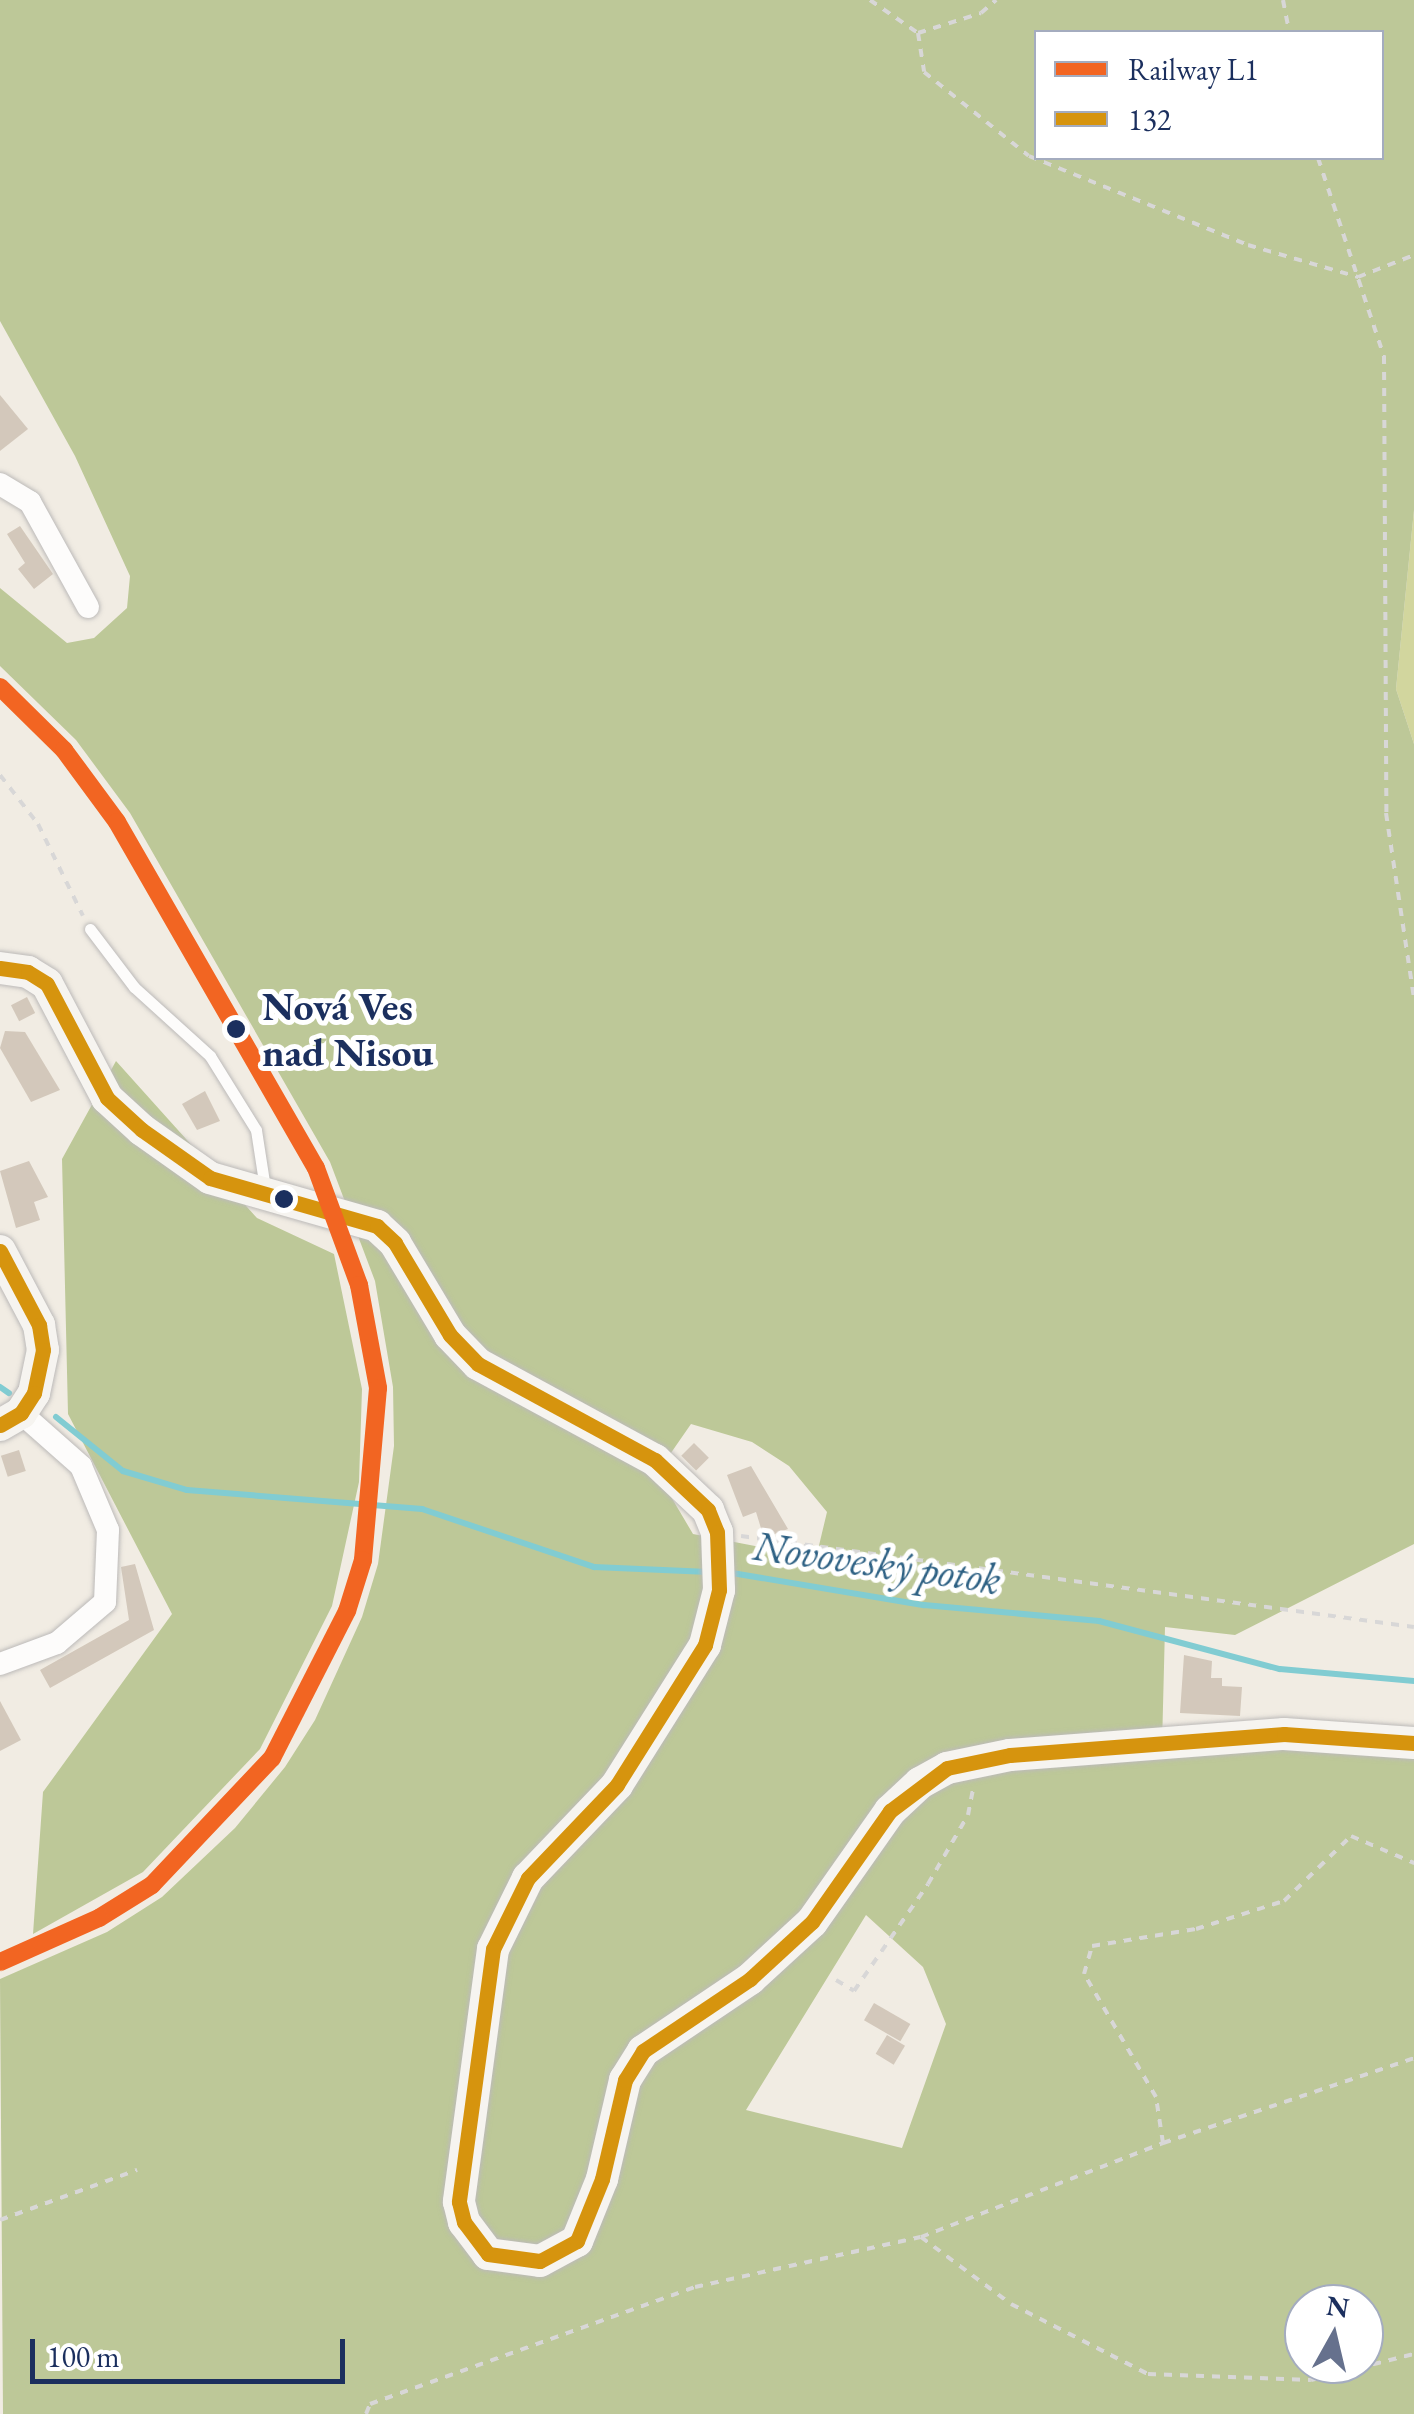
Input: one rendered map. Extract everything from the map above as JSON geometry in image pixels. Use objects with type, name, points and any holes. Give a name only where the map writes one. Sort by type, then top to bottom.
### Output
[{"type":"street","points":[[0,484],[30,502],[88,607]]},
{"type":"street","points":[[0,968],[28,972],[46,984],[108,1098],[142,1130],[210,1178],[264,1198],[368,1222],[395,1243],[435,1312],[470,1357],[510,1385],[656,1460],[708,1510],[718,1561],[706,1645],[669,1710],[617,1785],[528,1878],[493,1949],[459,2202],[464,2222],[488,2254],[540,2261],[577,2240],[602,2179],[624,2080],[643,2051],[750,1979],[812,1922],[908,1793],[948,1768],[980,1760],[1284,1734],[1414,1742]]},
{"type":"street","points":[[0,1251],[38,1325],[43,1350],[42,1368],[10,1420],[82,1466],[108,1530],[106,1602],[57,1644],[0,1664]]},
{"type":"lane","points":[[90,930],[134,987],[210,1056],[256,1130],[266,1165],[264,1198]]},
{"type":"path","points":[[870,0],[918,33],[924,72],[1034,158]]},
{"type":"path","points":[[918,33],[981,13],[996,0]]},
{"type":"path","points":[[1282,0],[1288,30]]},
{"type":"path","points":[[1039,160],[1248,245],[1358,276],[1414,255]]},
{"type":"path","points":[[1319,160],[1384,356],[1386,813],[1414,998]]},
{"type":"path","points":[[0,775],[38,824],[90,930]]},
{"type":"path","points":[[718,1561],[1414,1627]]},
{"type":"path","points":[[836,1980],[854,1991],[928,1884],[968,1815],[980,1760]]},
{"type":"path","points":[[1163,2142],[1156,2097],[1084,1974],[1092,1946],[1196,1929],[1284,1901],[1351,1836],[1414,1863]]},
{"type":"path","points":[[366,2414],[370,2404],[696,2286],[920,2237],[1163,2142],[1414,2058]]},
{"type":"path","points":[[0,2220],[137,2170]]},
{"type":"path","points":[[920,2237],[1011,2304],[1148,2374],[1311,2380],[1414,2354]]},
{"type":"green space","points":[[0,0],[1414,0],[1414,510],[1396,689],[1414,744],[1414,1544],[1235,1635],[1165,1627],[1162,1746],[1414,1753],[1414,2414],[3,2414],[0,1979],[107,1932],[162,1897],[235,1828],[285,1767],[315,1720],[362,1617],[378,1564],[394,1446],[393,1387],[375,1281],[330,1162],[130,813],[76,740],[0,666],[0,588],[67,643],[94,638],[127,608],[130,576],[75,456],[0,321]],"holes":[[[691,1424],[752,1442],[789,1466],[827,1512],[816,1558],[693,1534],[657,1473]],[[866,1915],[923,1967],[946,2024],[902,2148],[746,2110]]]},
{"type":"green space","points":[[1414,510],[1414,744],[1396,689]]},
{"type":"green space","points":[[116,1061],[257,1218],[334,1254],[362,1389],[359,1482],[332,1606],[260,1749],[143,1872],[33,1934],[43,1792],[172,1614],[68,1414],[62,1159]]},
{"type":"building","points":[[0,395],[28,429],[0,451]]},
{"type":"building","points":[[20,526],[53,574],[34,589],[18,569],[25,563],[7,534]]},
{"type":"building","points":[[27,997],[35,1013],[19,1021],[11,1005]]},
{"type":"building","points":[[5,1031],[25,1032],[60,1090],[31,1102],[0,1048]]},
{"type":"building","points":[[205,1091],[220,1121],[197,1130],[182,1104]]},
{"type":"building","points":[[29,1161],[48,1197],[34,1202],[40,1220],[16,1228],[0,1171]]},
{"type":"building","points":[[694,1443],[709,1458],[696,1471],[681,1456]]},
{"type":"building","points":[[19,1450],[26,1471],[8,1477],[1,1456]]},
{"type":"building","points":[[751,1466],[788,1529],[764,1538],[756,1512],[743,1517],[727,1475]]},
{"type":"building","points":[[135,1564],[154,1630],[50,1688],[40,1670],[129,1620],[121,1567]]},
{"type":"building","points":[[1184,1655],[1212,1661],[1211,1678],[1222,1678],[1222,1686],[1242,1687],[1240,1716],[1180,1713]]},
{"type":"building","points":[[0,1701],[21,1740],[0,1751]]},
{"type":"building","points":[[874,2003],[910,2024],[900,2041],[864,2020]]},
{"type":"building","points":[[887,2035],[905,2046],[894,2065],[876,2054]]},
{"type":"waterway","name":"Novoveský potok","points":[[0,1387],[9,1393]]},
{"type":"waterway","name":"Novoveský potok","points":[[56,1417],[123,1471],[187,1490],[422,1509],[594,1567],[709,1572]]},
{"type":"waterway","name":"Novoveský potok","points":[[726,1572],[924,1605],[1099,1621],[1280,1669],[1414,1681]]},
{"type":"rail line","name":"L1","points":[[0,687],[64,750],[117,822],[316,1168],[359,1285],[378,1388],[363,1560],[347,1611],[272,1758],[152,1885],[99,1918],[0,1962]]},
{"type":"transit line","name":"132","points":[[0,968],[28,972],[47,984],[107,1098],[142,1130],[210,1178],[377,1226],[395,1243],[450,1335],[478,1364],[655,1460],[708,1510],[717,1532],[719,1590],[705,1645],[617,1785],[528,1878],[493,1949],[459,2202],[464,2222],[488,2254],[540,2261],[577,2241],[602,2179],[625,2080],[643,2051],[750,1979],[812,1922],[890,1811],[947,1768],[1010,1755],[1284,1734],[1414,1743]]},
{"type":"transit line","name":"132","points":[[0,1251],[39,1325],[43,1350],[34,1393],[21,1413],[0,1425]]},
{"type":"place","name":"Nová Ves nad Nisou","points":[[236,1029]]}]
